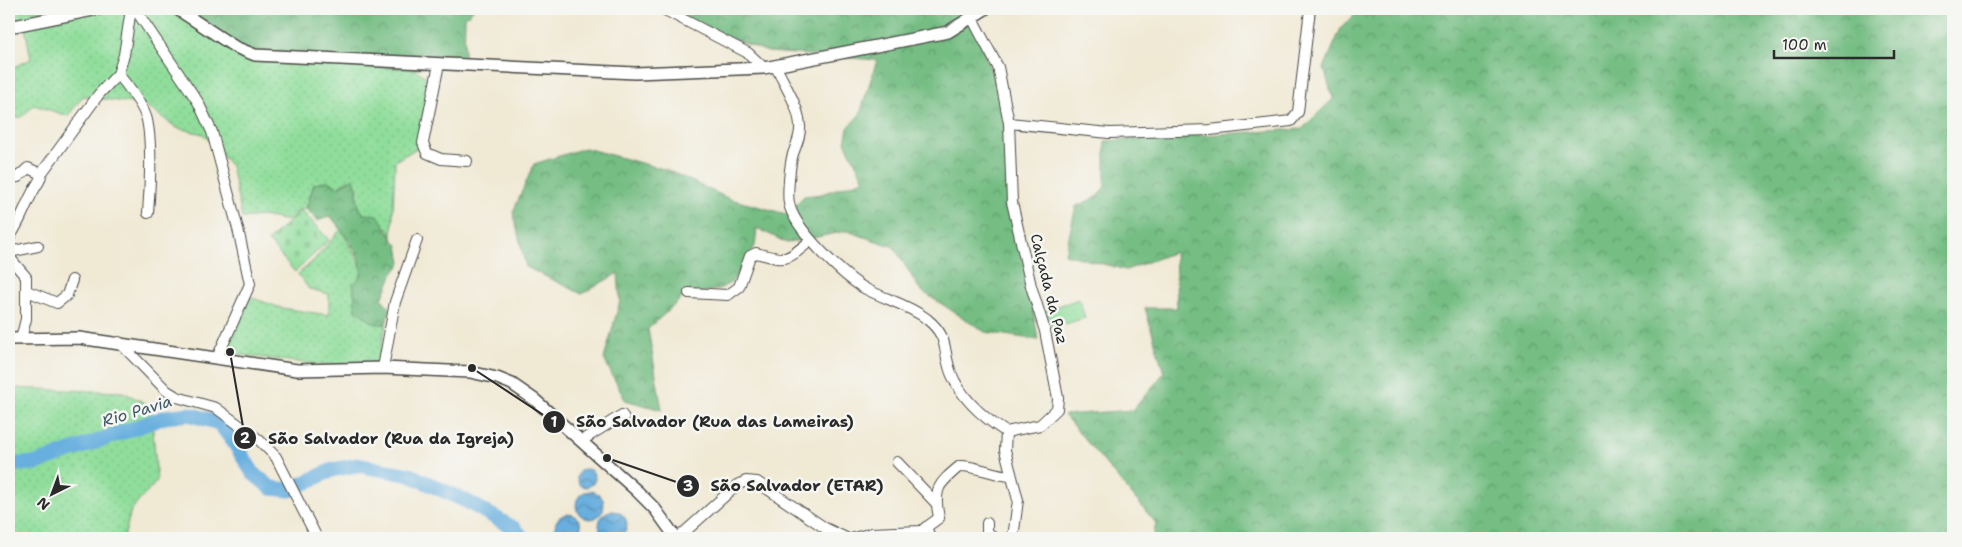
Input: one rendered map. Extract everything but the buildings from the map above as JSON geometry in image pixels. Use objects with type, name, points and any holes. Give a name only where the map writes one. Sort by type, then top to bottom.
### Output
[{"type":"street","points":[[9,27],[98,9]]},
{"type":"street","points":[[9,234],[22,218],[35,187],[41,181],[42,174],[99,94],[118,74],[124,55],[133,9]]},
{"type":"street","points":[[133,9],[198,102],[212,132],[238,229],[250,284],[218,358]]},
{"type":"street","points":[[176,9],[235,47],[255,56],[635,73],[776,66],[948,32],[985,9]]},
{"type":"street","points":[[663,9],[748,53],[764,68]]},
{"type":"street","points":[[1009,123],[1109,133],[1210,130],[1291,121],[1298,112],[1310,9]]},
{"type":"street","name":"Calçada da Paz","points":[[972,18],[998,67],[1009,123],[1012,202],[1031,286],[1046,331],[1058,398],[1057,409],[1040,424],[1006,432]]},
{"type":"street","points":[[440,64],[423,143],[427,153],[441,158],[467,161]]},
{"type":"street","points":[[776,66],[799,114],[800,127],[798,144],[792,156],[789,203],[810,241],[864,288],[902,304],[927,319],[942,334],[950,372],[956,384],[988,420],[1006,432],[1005,450],[1018,500],[1013,538]]},
{"type":"street","points":[[118,74],[128,86],[147,119],[150,187],[148,213]]},
{"type":"street","points":[[9,178],[18,177],[28,168],[42,174]]},
{"type":"street","points":[[383,368],[395,302],[417,240]]},
{"type":"street","points":[[689,293],[728,295],[739,287],[750,256],[756,253],[782,260],[789,258],[810,241]]},
{"type":"street","points":[[9,252],[38,246]]},
{"type":"street","points":[[9,257],[26,277],[26,319],[21,339]]},
{"type":"street","points":[[27,291],[57,303],[66,295],[72,280]]},
{"type":"street","points":[[9,339],[79,338],[119,342],[270,367],[383,368],[470,372],[497,378],[512,384],[535,400],[649,503],[677,538],[737,485],[746,481],[756,482],[825,528],[846,538]]},
{"type":"street","points":[[119,342],[140,365],[172,394],[216,408],[238,422],[276,457],[317,538]]},
{"type":"street","points":[[140,346],[140,365]]},
{"type":"street","points":[[581,441],[622,415],[624,418]]},
{"type":"street","points":[[897,462],[936,502]]},
{"type":"street","points":[[920,532],[939,518],[936,502],[937,488],[942,481],[960,466],[974,466],[997,475],[1011,476]]},
{"type":"street","points":[[987,523],[987,531],[993,538]]},
{"type":"street","points":[[854,538],[872,533],[920,532],[930,538]]},
{"type":"green space","points":[[9,9],[182,9],[255,59],[285,63],[414,69],[424,75],[429,83],[417,148],[395,161],[392,240],[389,229],[369,218],[360,209],[357,196],[358,187],[348,180],[337,187],[314,184],[306,209],[299,210],[289,221],[262,216],[242,218],[231,166],[203,134],[177,128],[145,105],[83,96],[68,116],[34,105],[22,117],[9,119],[9,69],[31,59],[26,32],[20,21],[9,20]]},
{"type":"green space","points":[[182,9],[474,9],[465,18],[464,59],[414,69],[285,63],[255,59]]},
{"type":"green space","points":[[654,9],[981,9],[972,18],[1000,96],[1038,340],[985,332],[920,290],[894,247],[847,231],[787,243],[757,228],[755,246],[732,282],[719,289],[683,297],[648,329],[662,410],[625,400],[604,359],[620,301],[618,273],[582,294],[526,267],[513,212],[534,164],[585,148],[667,170],[730,199],[786,214],[804,196],[821,194],[864,180],[845,142],[848,128],[860,114],[877,60],[768,52]]},
{"type":"green space","points":[[1361,9],[1953,9],[1953,538],[1153,538],[1156,523],[1064,415],[1133,410],[1164,373],[1145,308],[1177,308],[1175,252],[1126,270],[1065,254],[1076,206],[1097,197],[1105,186],[1105,141],[1302,129],[1333,99],[1324,68],[1341,28]]},
{"type":"green space","points":[[354,178],[358,203],[363,214],[378,215],[398,245],[401,263],[392,275],[382,299],[390,308],[386,324],[375,324],[356,310],[353,284],[360,276],[362,269],[360,261],[346,236],[330,216],[318,221],[306,209],[314,184],[328,181],[338,187]]},
{"type":"green space","points":[[301,210],[329,240],[295,272],[268,241]]},
{"type":"green space","points":[[341,229],[362,268],[356,310],[375,323],[386,324],[378,363],[321,365],[233,354],[228,347],[250,297],[281,308],[329,315],[329,294],[309,289],[298,274],[312,262]]},
{"type":"green space","points":[[1079,299],[1085,318],[1052,328],[1046,310]]},
{"type":"green space","points":[[9,388],[123,392],[151,406],[157,481],[131,510],[124,538],[9,538]]},
{"type":"water","points":[[582,469],[590,469],[595,474],[593,485],[582,487],[577,482],[577,474]]},
{"type":"water","points":[[590,491],[600,495],[604,505],[600,515],[590,519],[580,515],[576,505],[580,495]]},
{"type":"water","points":[[613,511],[623,515],[627,525],[623,535],[613,539],[603,535],[599,525],[603,515]]},
{"type":"water","points":[[568,514],[578,517],[581,527],[578,537],[568,540],[558,537],[555,527],[558,517]]},
{"type":"waterway","name":"Rio Pavia","points":[[9,467],[18,464],[37,463],[165,417],[189,414],[219,423],[253,473],[271,488],[290,490],[332,470],[357,465],[410,475],[468,502],[515,529],[523,538]]},
{"type":"place","name":"São Salvador (Rua da Igreja)","points":[[230,352]]},
{"type":"place","name":"São Salvador (Rua das Lameiras)","points":[[472,368]]},
{"type":"place","name":"São Salvador (ETAR)","points":[[607,458]]}]
